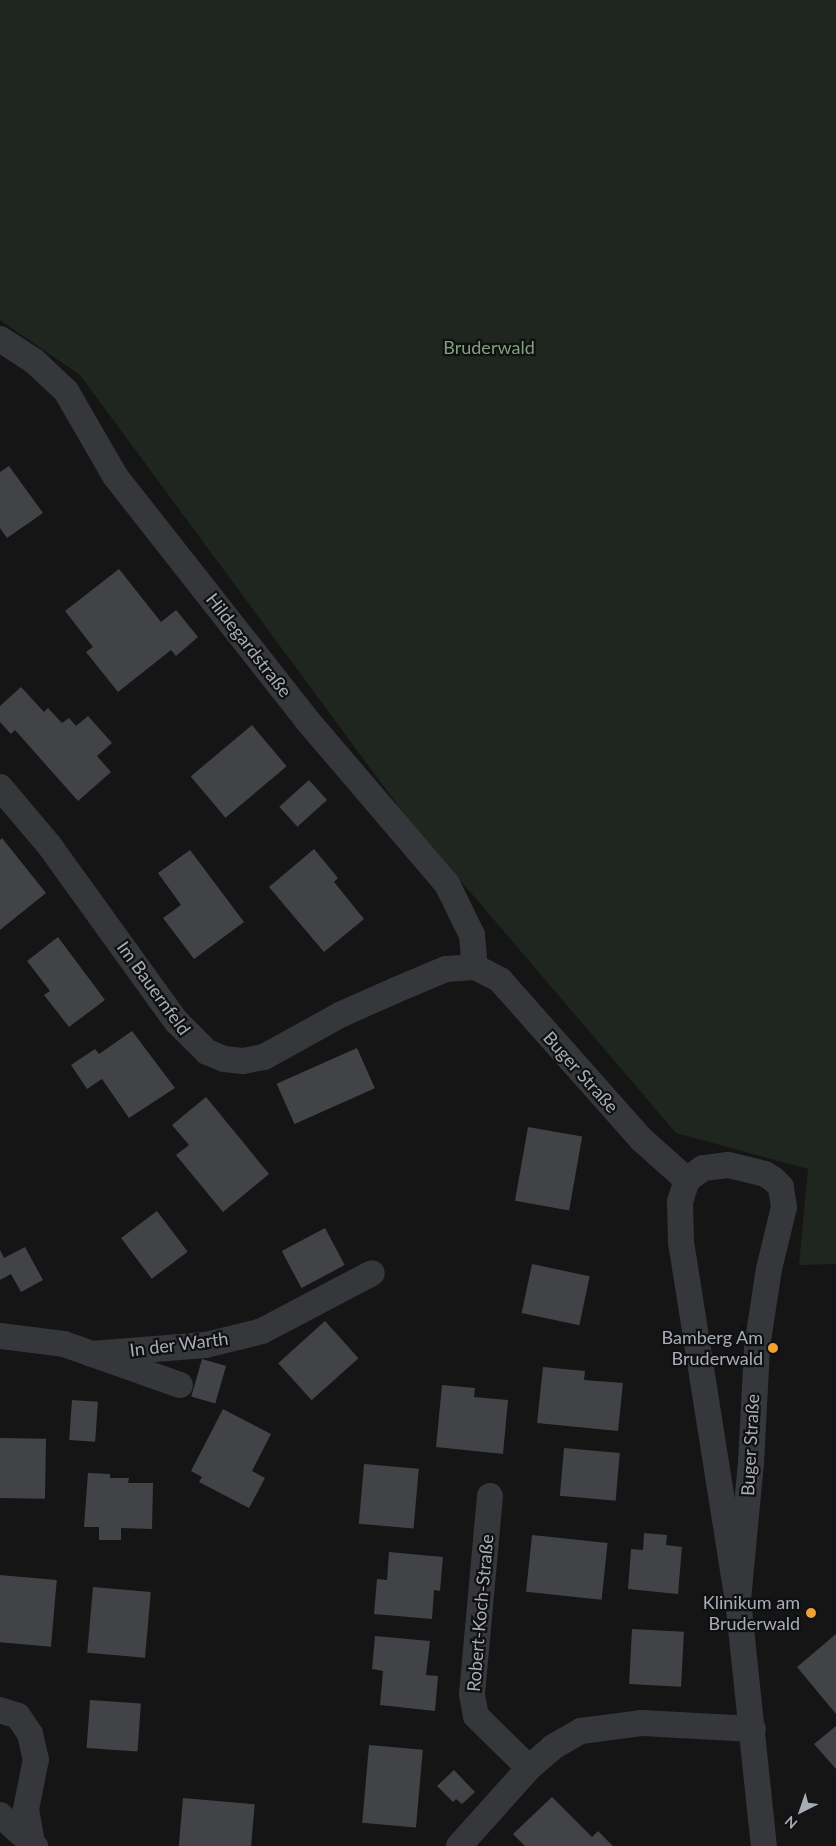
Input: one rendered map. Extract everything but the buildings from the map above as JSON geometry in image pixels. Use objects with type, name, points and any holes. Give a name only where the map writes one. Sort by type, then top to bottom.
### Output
[{"type":"street","name":"Hildegardstraße","points":[[0,339],[34,361],[66,391],[115,476],[306,719],[446,884],[472,935],[475,967]]},
{"type":"street","name":"Im Bauernfeld","points":[[0,787],[50,845],[190,1038],[207,1052],[224,1059],[243,1061],[264,1057],[342,1014],[396,990],[446,969],[475,967]]},
{"type":"street","name":"Buger Straße","points":[[475,967],[500,980],[641,1139],[687,1180]]},
{"type":"street","name":"Buger Straße","points":[[738,1600],[751,1463],[756,1347],[769,1269],[784,1207],[784,1196],[781,1187],[765,1174],[728,1165],[703,1168],[687,1180],[680,1202],[681,1242],[738,1600],[764,1846]]},
{"type":"street","name":"In der Warth","points":[[91,1354],[206,1345],[262,1331],[372,1273]]},
{"type":"street","name":"In der Warth","points":[[0,1336],[64,1344],[180,1385]]},
{"type":"street","name":"Robert-Koch-Straße","points":[[490,1496],[472,1694],[476,1716],[529,1768]]},
{"type":"street","points":[[0,1710],[18,1716],[30,1734],[36,1760],[26,1809],[33,1844]]},
{"type":"street","points":[[459,1846],[529,1768],[553,1747],[581,1730],[642,1723],[753,1729]]},
{"type":"street","points":[[0,1815],[33,1844]]},
{"type":"green space","name":"Bruderwald","points":[[0,0],[836,0],[836,1264],[799,1265],[808,1169],[676,1133],[407,818],[80,375],[0,320]]},
{"type":"place","name":"Bamberg Am Bruderwald","points":[[773,1348]]},
{"type":"place","name":"Klinikum am Bruderwald","points":[[811,1613]]}]
